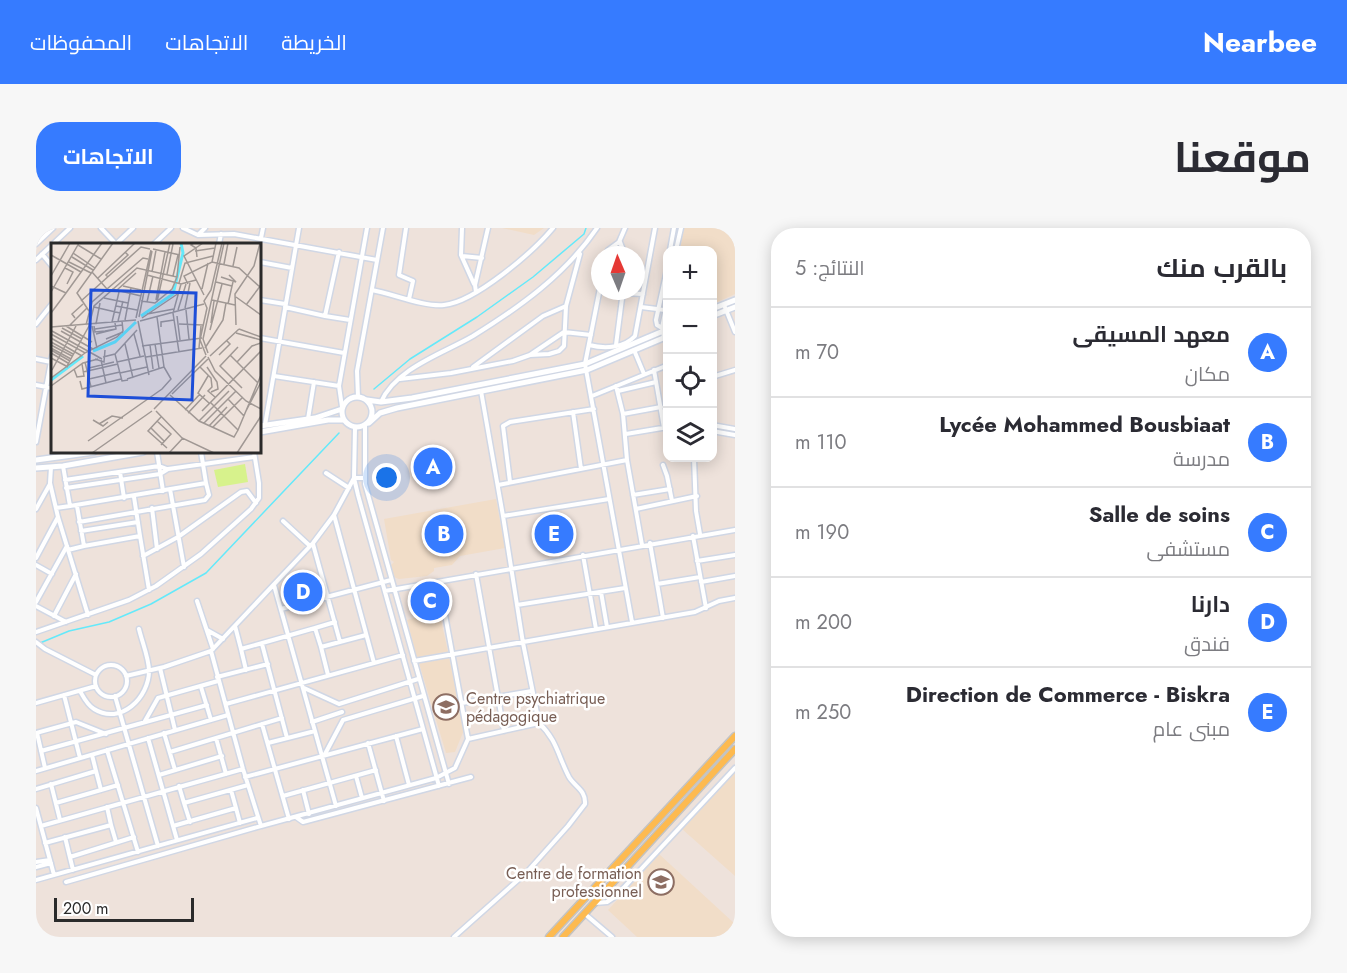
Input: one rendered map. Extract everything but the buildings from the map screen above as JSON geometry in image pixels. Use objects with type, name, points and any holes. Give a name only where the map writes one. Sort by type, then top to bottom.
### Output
[{"type":"main road","points":[[549,937],[735,736]]},
{"type":"main road","points":[[563,937],[735,749]]},
{"type":"street","points":[[36,244],[52,228]]},
{"type":"street","points":[[54,243],[70,228]]},
{"type":"street","points":[[101,228],[115,243]]},
{"type":"street","points":[[117,243],[133,228]]},
{"type":"street","points":[[155,243],[171,228]]},
{"type":"street","points":[[183,228],[198,235],[221,234],[261,238],[377,261]]},
{"type":"street","points":[[198,235],[205,228]]},
{"type":"street","points":[[261,238],[263,228]]},
{"type":"street","points":[[299,228],[274,375],[262,425],[308,419],[342,408],[348,399],[358,397],[381,402],[412,398],[586,367]]},
{"type":"street","points":[[367,228],[339,386],[343,420],[350,427],[355,428],[367,424],[376,416],[391,410],[586,367],[663,333]]},
{"type":"street","points":[[358,397],[357,371],[383,228]]},
{"type":"street","points":[[406,228],[399,275],[413,281],[410,299]]},
{"type":"street","points":[[462,228],[461,255],[476,292]]},
{"type":"street","points":[[475,285],[488,228]]},
{"type":"street","points":[[372,290],[428,305],[446,305],[476,292],[525,256],[553,228]]},
{"type":"street","points":[[381,402],[400,379],[422,363],[505,315],[540,290],[580,252],[597,228]]},
{"type":"street","points":[[612,246],[619,242],[624,228]]},
{"type":"street","points":[[645,283],[655,228]]},
{"type":"street","points":[[671,246],[674,228]]},
{"type":"street","points":[[677,246],[681,228]]},
{"type":"street","points":[[219,243],[221,234]]},
{"type":"street","points":[[619,242],[621,246]]},
{"type":"street","points":[[36,260],[51,246]]},
{"type":"street","points":[[325,316],[339,252]]},
{"type":"street","points":[[530,355],[541,356],[559,351],[564,346],[566,306],[580,252]]},
{"type":"street","points":[[42,254],[51,265]]},
{"type":"street","points":[[461,255],[482,258]]},
{"type":"street","points":[[261,262],[292,268]]},
{"type":"street","points":[[663,289],[656,323],[663,330]]},
{"type":"street","points":[[261,300],[350,320]]},
{"type":"street","points":[[598,300],[586,367],[632,622]]},
{"type":"street","points":[[616,345],[622,300]]},
{"type":"street","points":[[589,345],[604,348],[630,341],[635,336],[642,300]]},
{"type":"street","points":[[717,313],[735,300]]},
{"type":"street","points":[[36,324],[51,305]]},
{"type":"street","points":[[470,369],[543,316],[566,306]]},
{"type":"street","points":[[641,307],[663,310]]},
{"type":"street","points":[[717,309],[735,307]]},
{"type":"street","points":[[725,308],[735,332]]},
{"type":"street","points":[[400,379],[513,361],[530,355],[564,332],[591,335]]},
{"type":"street","points":[[261,338],[344,353]]},
{"type":"street","points":[[633,347],[644,374]]},
{"type":"street","points":[[36,359],[51,362],[38,420],[36,442]]},
{"type":"street","points":[[592,396],[663,367]]},
{"type":"street","points":[[654,370],[663,415]]},
{"type":"street","points":[[717,375],[735,370]]},
{"type":"street","points":[[274,375],[339,386]]},
{"type":"street","points":[[618,391],[656,381]]},
{"type":"street","points":[[308,419],[314,382]]},
{"type":"street","points":[[36,385],[51,388]]},
{"type":"street","points":[[616,386],[623,414],[627,460],[642,545]]},
{"type":"street","points":[[454,937],[527,872],[585,804],[584,794],[569,777],[555,742],[539,723],[523,643],[504,516],[481,391]]},
{"type":"street","points":[[367,400],[372,414],[367,424],[365,478],[391,580],[449,783]]},
{"type":"street","points":[[623,414],[661,407]]},
{"type":"street","points":[[510,482],[503,426],[510,422],[594,409]]},
{"type":"street","points":[[573,412],[581,470]]},
{"type":"street","points":[[261,432],[328,420],[343,420]]},
{"type":"street","points":[[717,426],[735,429]]},
{"type":"street","points":[[355,428],[354,478],[439,786]]},
{"type":"street","points":[[626,434],[663,428]]},
{"type":"street","points":[[717,432],[735,435]]},
{"type":"street","points":[[36,460],[72,453]]},
{"type":"street","points":[[36,468],[63,466],[137,453]]},
{"type":"street","points":[[157,453],[163,490]]},
{"type":"street","points":[[80,522],[206,499],[209,495],[201,453]]},
{"type":"street","points":[[36,632],[129,600],[149,590],[184,567],[219,538],[256,503],[260,488],[254,454],[203,465],[168,469],[160,474],[66,489]]},
{"type":"street","points":[[498,485],[627,460]]},
{"type":"street","points":[[694,462],[696,511],[700,534]]},
{"type":"street","points":[[65,480],[159,465],[168,469]]},
{"type":"street","points":[[663,465],[672,501]]},
{"type":"street","points":[[63,466],[70,506]]},
{"type":"street","points":[[51,467],[50,483],[58,517],[88,615]]},
{"type":"street","points":[[120,472],[124,498]]},
{"type":"street","points":[[326,473],[349,488]]},
{"type":"street","points":[[354,478],[365,478]]},
{"type":"street","points":[[126,676],[160,668],[212,650],[312,545],[334,515],[354,478]]},
{"type":"street","points":[[36,509],[50,483]]},
{"type":"street","points":[[56,508],[206,483]]},
{"type":"street","points":[[170,489],[184,567]]},
{"type":"street","points":[[633,495],[670,489]]},
{"type":"street","points":[[143,556],[178,537],[241,492],[247,491],[256,503]]},
{"type":"street","points":[[134,496],[149,590]]},
{"type":"street","points":[[636,509],[697,496]]},
{"type":"street","points":[[504,516],[609,499]]},
{"type":"street","points":[[77,506],[84,546]]},
{"type":"street","points":[[152,508],[157,549]]},
{"type":"street","points":[[334,515],[374,663]]},
{"type":"street","points":[[36,558],[58,517]]},
{"type":"street","points":[[283,521],[312,545],[340,642]]},
{"type":"street","points":[[81,531],[138,522]]},
{"type":"street","points":[[385,591],[700,534],[735,530]]},
{"type":"street","points":[[68,548],[140,536]]},
{"type":"street","points":[[693,536],[706,608]]},
{"type":"street","points":[[650,543],[663,618]]},
{"type":"street","points":[[66,622],[36,604],[68,548]]},
{"type":"street","points":[[583,555],[596,629]]},
{"type":"street","points":[[697,561],[735,555]]},
{"type":"street","points":[[36,565],[52,574]]},
{"type":"street","points":[[54,616],[76,574]]},
{"type":"street","points":[[476,574],[504,731]]},
{"type":"street","points":[[657,584],[735,576]]},
{"type":"street","points":[[281,609],[391,580]]},
{"type":"street","points":[[66,882],[436,778],[455,768],[468,739],[439,582]]},
{"type":"street","points":[[273,585],[336,806]]},
{"type":"street","points":[[517,606],[625,588]]},
{"type":"street","points":[[601,592],[607,627]]},
{"type":"street","points":[[414,661],[489,650],[695,612],[719,601],[735,598]]},
{"type":"street","points":[[197,602],[245,777],[261,826]]},
{"type":"street","points":[[241,649],[335,622]]},
{"type":"street","points":[[236,626],[246,670]]},
{"type":"street","points":[[315,628],[328,675]]},
{"type":"street","points":[[80,691],[88,704],[102,712],[120,713],[129,709],[140,699],[149,671],[139,629]]},
{"type":"street","points":[[206,629],[223,639]]},
{"type":"street","points":[[321,647],[366,635]]},
{"type":"street","points":[[36,642],[96,675]]},
{"type":"street","points":[[262,644],[287,738]]},
{"type":"street","points":[[225,704],[303,685],[328,675],[403,655]]},
{"type":"street","points":[[145,722],[157,699],[268,664]]},
{"type":"street","points":[[110,665],[120,668],[126,676],[124,690],[115,696],[105,695],[96,686],[96,675],[101,669],[110,665]]},
{"type":"street","points":[[160,668],[175,730]]},
{"type":"street","points":[[339,704],[419,678]]},
{"type":"street","points":[[303,685],[339,704],[342,712],[343,720],[323,755]]},
{"type":"street","points":[[36,703],[96,686]]},
{"type":"street","points":[[201,687],[211,720]]},
{"type":"street","points":[[462,703],[532,691]]},
{"type":"street","points":[[64,695],[80,758]]},
{"type":"street","points":[[115,696],[158,846]]},
{"type":"street","points":[[343,720],[423,696]]},
{"type":"street","points":[[41,751],[207,705]]},
{"type":"street","points":[[312,722],[342,712]]},
{"type":"street","points":[[36,771],[228,715]]},
{"type":"street","points":[[170,752],[282,718]]},
{"type":"street","points":[[45,768],[36,733],[78,722],[106,734]]},
{"type":"street","points":[[468,739],[539,723]]},
{"type":"street","points":[[262,724],[289,819]]},
{"type":"street","points":[[245,777],[423,729]]},
{"type":"street","points":[[268,743],[315,731]]},
{"type":"street","points":[[164,733],[175,770]]},
{"type":"street","points":[[396,736],[410,785]]},
{"type":"street","points":[[148,738],[177,840]]},
{"type":"street","points":[[216,738],[226,774]]},
{"type":"street","points":[[368,743],[384,801]]},
{"type":"street","points":[[107,750],[138,852]]},
{"type":"street","points":[[93,754],[101,790]]},
{"type":"street","points":[[159,775],[222,756]]},
{"type":"street","points":[[595,903],[607,902],[616,896],[735,768]]},
{"type":"street","points":[[40,826],[243,769]]},
{"type":"street","points":[[283,796],[376,770]]},
{"type":"street","points":[[36,789],[96,771]]},
{"type":"street","points":[[356,776],[362,798]]},
{"type":"street","points":[[296,817],[303,822],[471,777]]},
{"type":"street","points":[[51,784],[60,820]]},
{"type":"street","points":[[56,803],[118,785]]},
{"type":"street","points":[[184,803],[248,785]]},
{"type":"street","points":[[179,786],[190,822]]},
{"type":"street","points":[[231,790],[240,823]]},
{"type":"street","points":[[303,790],[309,814]]},
{"type":"street","points":[[107,807],[116,842]]},
{"type":"street","points":[[36,808],[37,819],[54,875]]},
{"type":"street","points":[[173,826],[236,808]]},
{"type":"street","points":[[36,880],[257,818]]},
{"type":"street","points":[[45,843],[111,825]]},
{"type":"street","points":[[65,837],[74,870]]},
{"type":"street","points":[[70,857],[134,837]]},
{"type":"street","points":[[36,862],[50,862]]},
{"type":"street","points":[[36,867],[50,862]]},
{"type":"street","points":[[585,914],[612,937]]},
{"type":"shaded area","points":[[502,228],[544,228],[534,235]]},
{"type":"shaded area","points":[[684,228],[735,228],[735,294],[717,302],[717,246],[681,246]]},
{"type":"shaded area","points":[[496,499],[505,548],[460,556],[452,565],[434,568],[434,571],[427,576],[399,579],[394,577],[391,565],[394,562],[391,560],[384,519]]},
{"type":"shaded area","points":[[439,611],[448,652],[417,658],[407,620]]},
{"type":"shaded area","name":"Centre psychiatrique pédagogique","points":[[449,657],[464,730],[455,752],[446,753],[419,663]]},
{"type":"shaded area","points":[[735,772],[735,876],[682,829]]},
{"type":"shaded area","name":"Centre de formation professionnel","points":[[659,854],[735,924],[735,929],[727,937],[637,937],[608,910]]},
{"type":"green space","points":[[245,464],[248,482],[218,487],[214,470]]},
{"type":"waterway","points":[[374,389],[410,359],[477,317],[533,277],[584,234],[586,228]]},
{"type":"waterway","points":[[40,643],[69,631],[109,622],[151,604],[206,573],[339,433]]},
{"type":"place","name":"معهد المسيقى","points":[[433,467]]},
{"type":"place","name":"Lycée Mohammed Bousbiaat","points":[[444,534]]},
{"type":"place","name":"Direction de Commerce - Biskra","points":[[554,534]]},
{"type":"place","name":"دارنا","points":[[303,592]]},
{"type":"place","name":"Salle de soins","points":[[430,601]]},
{"type":"place","name":"Centre psychiatrique pédagogique","points":[[446,707]]},
{"type":"place","name":"Centre de formation professionnel","points":[[661,882]]}]
